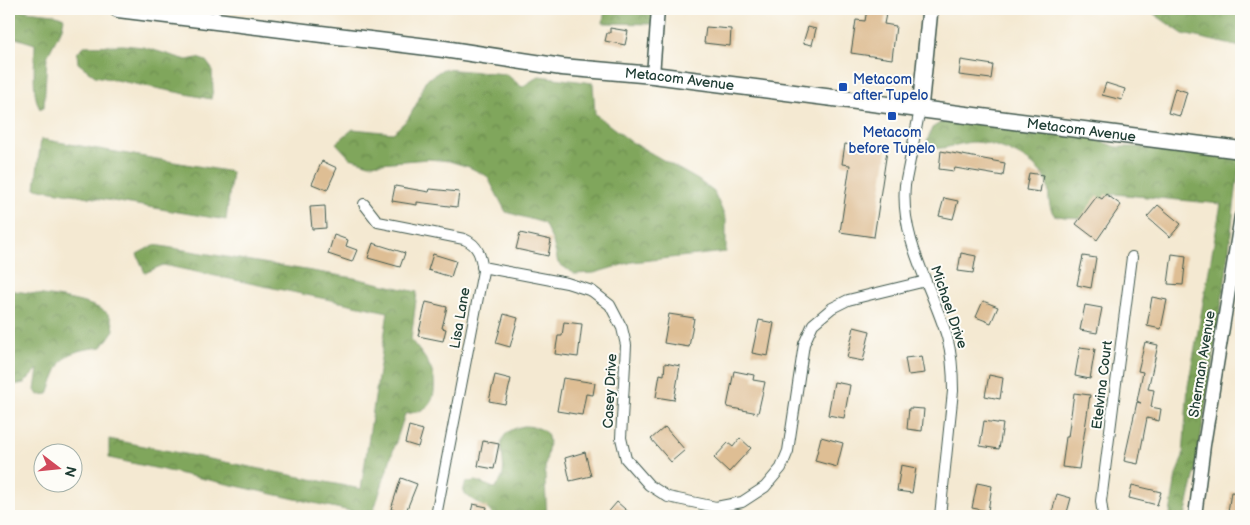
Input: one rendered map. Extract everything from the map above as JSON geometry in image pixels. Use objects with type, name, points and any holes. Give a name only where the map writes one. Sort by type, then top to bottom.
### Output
[{"type":"main road","name":"Metacom Avenue","points":[[118,9],[215,15],[562,67],[653,75],[1241,150]]},
{"type":"main road","points":[[920,109],[930,9]]},
{"type":"street","points":[[653,75],[658,9]]},
{"type":"street","name":"Michael Drive","points":[[920,109],[904,196],[909,232],[947,338],[953,369],[953,390],[940,516]]},
{"type":"street","name":"Lisa Lane","points":[[364,204],[378,222],[464,239],[472,242],[481,255],[482,267],[471,336],[436,516]]},
{"type":"street","name":"Sherman Avenue","points":[[1195,516],[1204,445],[1241,216]]},
{"type":"street","name":"Etelvina Court","points":[[1103,516],[1101,501],[1132,257]]},
{"type":"street","name":"Casey Drive","points":[[482,267],[567,283],[592,290],[610,305],[622,328],[626,345],[621,438],[626,459],[650,485],[668,497],[716,507],[742,502],[765,487],[781,468],[788,451],[804,344],[814,324],[832,308],[848,300],[926,281]]},
{"type":"green space","points":[[9,9],[54,14],[64,18],[62,28],[47,57],[44,107],[40,109],[34,87],[35,44],[9,36]]},
{"type":"green space","points":[[605,9],[653,9],[652,24],[603,23]]},
{"type":"green space","points":[[1155,9],[1241,9],[1241,47],[1183,34],[1154,14]]},
{"type":"green space","points":[[123,45],[143,47],[187,60],[197,58],[206,61],[212,69],[213,89],[211,99],[95,76],[78,63],[77,53],[84,46]]},
{"type":"green space","points":[[443,69],[506,74],[522,87],[539,76],[593,83],[595,114],[630,141],[698,180],[714,192],[726,219],[726,252],[632,262],[594,273],[574,274],[558,263],[553,242],[544,223],[506,212],[487,176],[469,167],[449,161],[428,159],[369,164],[350,158],[336,143],[353,129],[393,133],[408,119],[418,101],[425,81]]},
{"type":"green space","points":[[961,121],[1079,134],[1117,147],[1137,147],[1240,157],[1226,275],[1196,469],[1185,516],[1171,516],[1170,514],[1176,475],[1183,456],[1188,386],[1221,204],[1115,194],[1106,197],[1084,218],[1054,215],[1051,210],[1045,178],[1032,164],[1014,153],[994,145],[975,142],[944,148],[925,146],[932,128],[940,123]]},
{"type":"green space","points":[[41,139],[232,172],[226,220],[35,188]]},
{"type":"green space","points":[[154,245],[354,278],[417,292],[411,340],[426,359],[432,373],[434,380],[433,397],[430,404],[424,409],[405,414],[372,516],[359,516],[359,513],[109,458],[109,439],[361,489],[388,312],[163,265],[145,273],[137,254]]},
{"type":"green space","points":[[9,290],[75,301],[99,308],[110,317],[114,330],[102,347],[79,351],[65,358],[56,372],[48,394],[38,395],[35,390],[38,369],[24,383],[9,386]]},
{"type":"green space","points":[[524,426],[536,427],[543,431],[549,441],[545,472],[547,516],[494,516],[487,508],[471,499],[463,491],[466,482],[476,481],[494,488],[501,480],[503,471],[502,444],[504,437],[511,430]]},
{"type":"building","points":[[867,9],[887,9],[884,24],[896,26],[892,59],[851,53],[856,20],[865,21]]},
{"type":"building","points":[[706,27],[731,29],[730,46],[704,43]]},
{"type":"building","points":[[808,27],[816,29],[812,45],[803,43]]},
{"type":"building","points":[[610,28],[628,31],[625,45],[605,41],[607,33],[610,33]]},
{"type":"building","points":[[961,60],[993,65],[991,79],[959,75]]},
{"type":"building","points":[[1106,83],[1125,89],[1122,100],[1102,95]]},
{"type":"building","points":[[1175,88],[1187,92],[1180,116],[1168,113]]},
{"type":"building","points":[[845,144],[887,151],[874,237],[840,232],[850,165],[842,164]]},
{"type":"building","points":[[941,151],[1005,163],[1003,176],[955,168],[954,171],[939,169]]},
{"type":"building","points":[[322,161],[337,168],[327,190],[312,184]]},
{"type":"building","points":[[1029,173],[1043,175],[1040,192],[1026,190]]},
{"type":"building","points":[[395,186],[429,192],[430,189],[459,192],[457,207],[417,202],[417,205],[392,201]]},
{"type":"building","points":[[1106,194],[1121,205],[1097,240],[1076,224],[1097,196],[1102,199]]},
{"type":"building","points":[[944,198],[958,201],[953,219],[939,216]]},
{"type":"building","points":[[1158,205],[1181,224],[1170,237],[1147,217]]},
{"type":"building","points":[[325,206],[326,228],[312,229],[310,207]]},
{"type":"building","points":[[520,233],[551,240],[548,256],[516,249]]},
{"type":"building","points":[[334,235],[348,240],[346,246],[357,250],[352,262],[328,254]]},
{"type":"building","points":[[373,243],[405,253],[400,267],[368,258]]},
{"type":"building","points":[[961,253],[976,256],[973,273],[958,271]]},
{"type":"building","points":[[433,254],[456,261],[451,277],[428,270]]},
{"type":"building","points":[[1172,254],[1186,256],[1183,285],[1168,284]]},
{"type":"building","points":[[1083,256],[1096,258],[1091,288],[1077,285]]},
{"type":"building","points":[[1152,297],[1167,300],[1161,329],[1147,326]]},
{"type":"building","points":[[983,301],[998,307],[991,323],[976,317]]},
{"type":"building","points":[[426,302],[447,307],[442,328],[446,329],[443,341],[418,336]]},
{"type":"building","points":[[1085,305],[1102,308],[1097,333],[1080,330]]},
{"type":"building","points":[[504,314],[518,318],[510,347],[496,343]]},
{"type":"building","points":[[669,314],[694,318],[689,347],[664,343]]},
{"type":"building","points":[[759,320],[774,323],[768,356],[752,353]]},
{"type":"building","points":[[564,322],[582,324],[578,357],[555,354],[558,336],[562,336]]},
{"type":"building","points":[[854,327],[870,331],[863,361],[847,358]]},
{"type":"building","points":[[1145,342],[1158,345],[1148,389],[1154,390],[1151,407],[1161,409],[1159,421],[1147,418],[1138,464],[1124,461],[1137,402],[1141,403],[1137,401],[1143,372],[1138,371]]},
{"type":"building","points":[[1080,347],[1095,349],[1090,379],[1075,376]]},
{"type":"building","points":[[922,356],[925,373],[908,375],[905,358]]},
{"type":"building","points":[[665,363],[680,366],[674,400],[656,397],[660,374],[664,375]]},
{"type":"building","points":[[734,371],[754,375],[753,380],[765,382],[758,413],[727,407]]},
{"type":"building","points":[[495,375],[511,379],[505,404],[489,401]]},
{"type":"building","points":[[989,375],[1003,378],[1000,399],[985,396]]},
{"type":"building","points":[[563,378],[595,383],[593,395],[586,394],[582,415],[557,411]]},
{"type":"building","points":[[834,382],[850,385],[844,418],[828,415]]},
{"type":"building","points":[[1074,393],[1090,395],[1079,469],[1062,467]]},
{"type":"building","points":[[909,408],[924,409],[922,431],[907,429]]},
{"type":"building","points":[[984,421],[1003,424],[999,449],[980,446]]},
{"type":"building","points":[[409,426],[423,430],[418,447],[405,443]]},
{"type":"building","points":[[665,427],[685,450],[671,462],[651,439]]},
{"type":"building","points":[[821,437],[843,443],[837,467],[815,461]]},
{"type":"building","points":[[740,438],[751,448],[729,472],[714,458],[728,443],[733,447]]},
{"type":"building","points":[[483,441],[499,444],[494,469],[478,466]]},
{"type":"building","points":[[585,452],[591,476],[570,481],[565,458]]},
{"type":"building","points":[[901,465],[916,468],[912,493],[897,491]]},
{"type":"building","points":[[401,478],[417,484],[405,514],[391,509]]},
{"type":"building","points":[[977,483],[992,486],[988,511],[972,508]]},
{"type":"building","points":[[1132,485],[1161,492],[1157,505],[1129,498]]},
{"type":"building","points":[[1231,492],[1241,493],[1241,514],[1228,512]]},
{"type":"building","points":[[1057,494],[1071,498],[1066,516],[1051,516]]},
{"type":"building","points":[[617,502],[633,516],[605,516]]},
{"type":"building","points":[[473,504],[487,507],[485,516],[470,516]]},
{"type":"place","name":"Metacom after Tupelo","points":[[843,87]]},
{"type":"place","name":"Metacom before Tupelo","points":[[892,116]]}]
